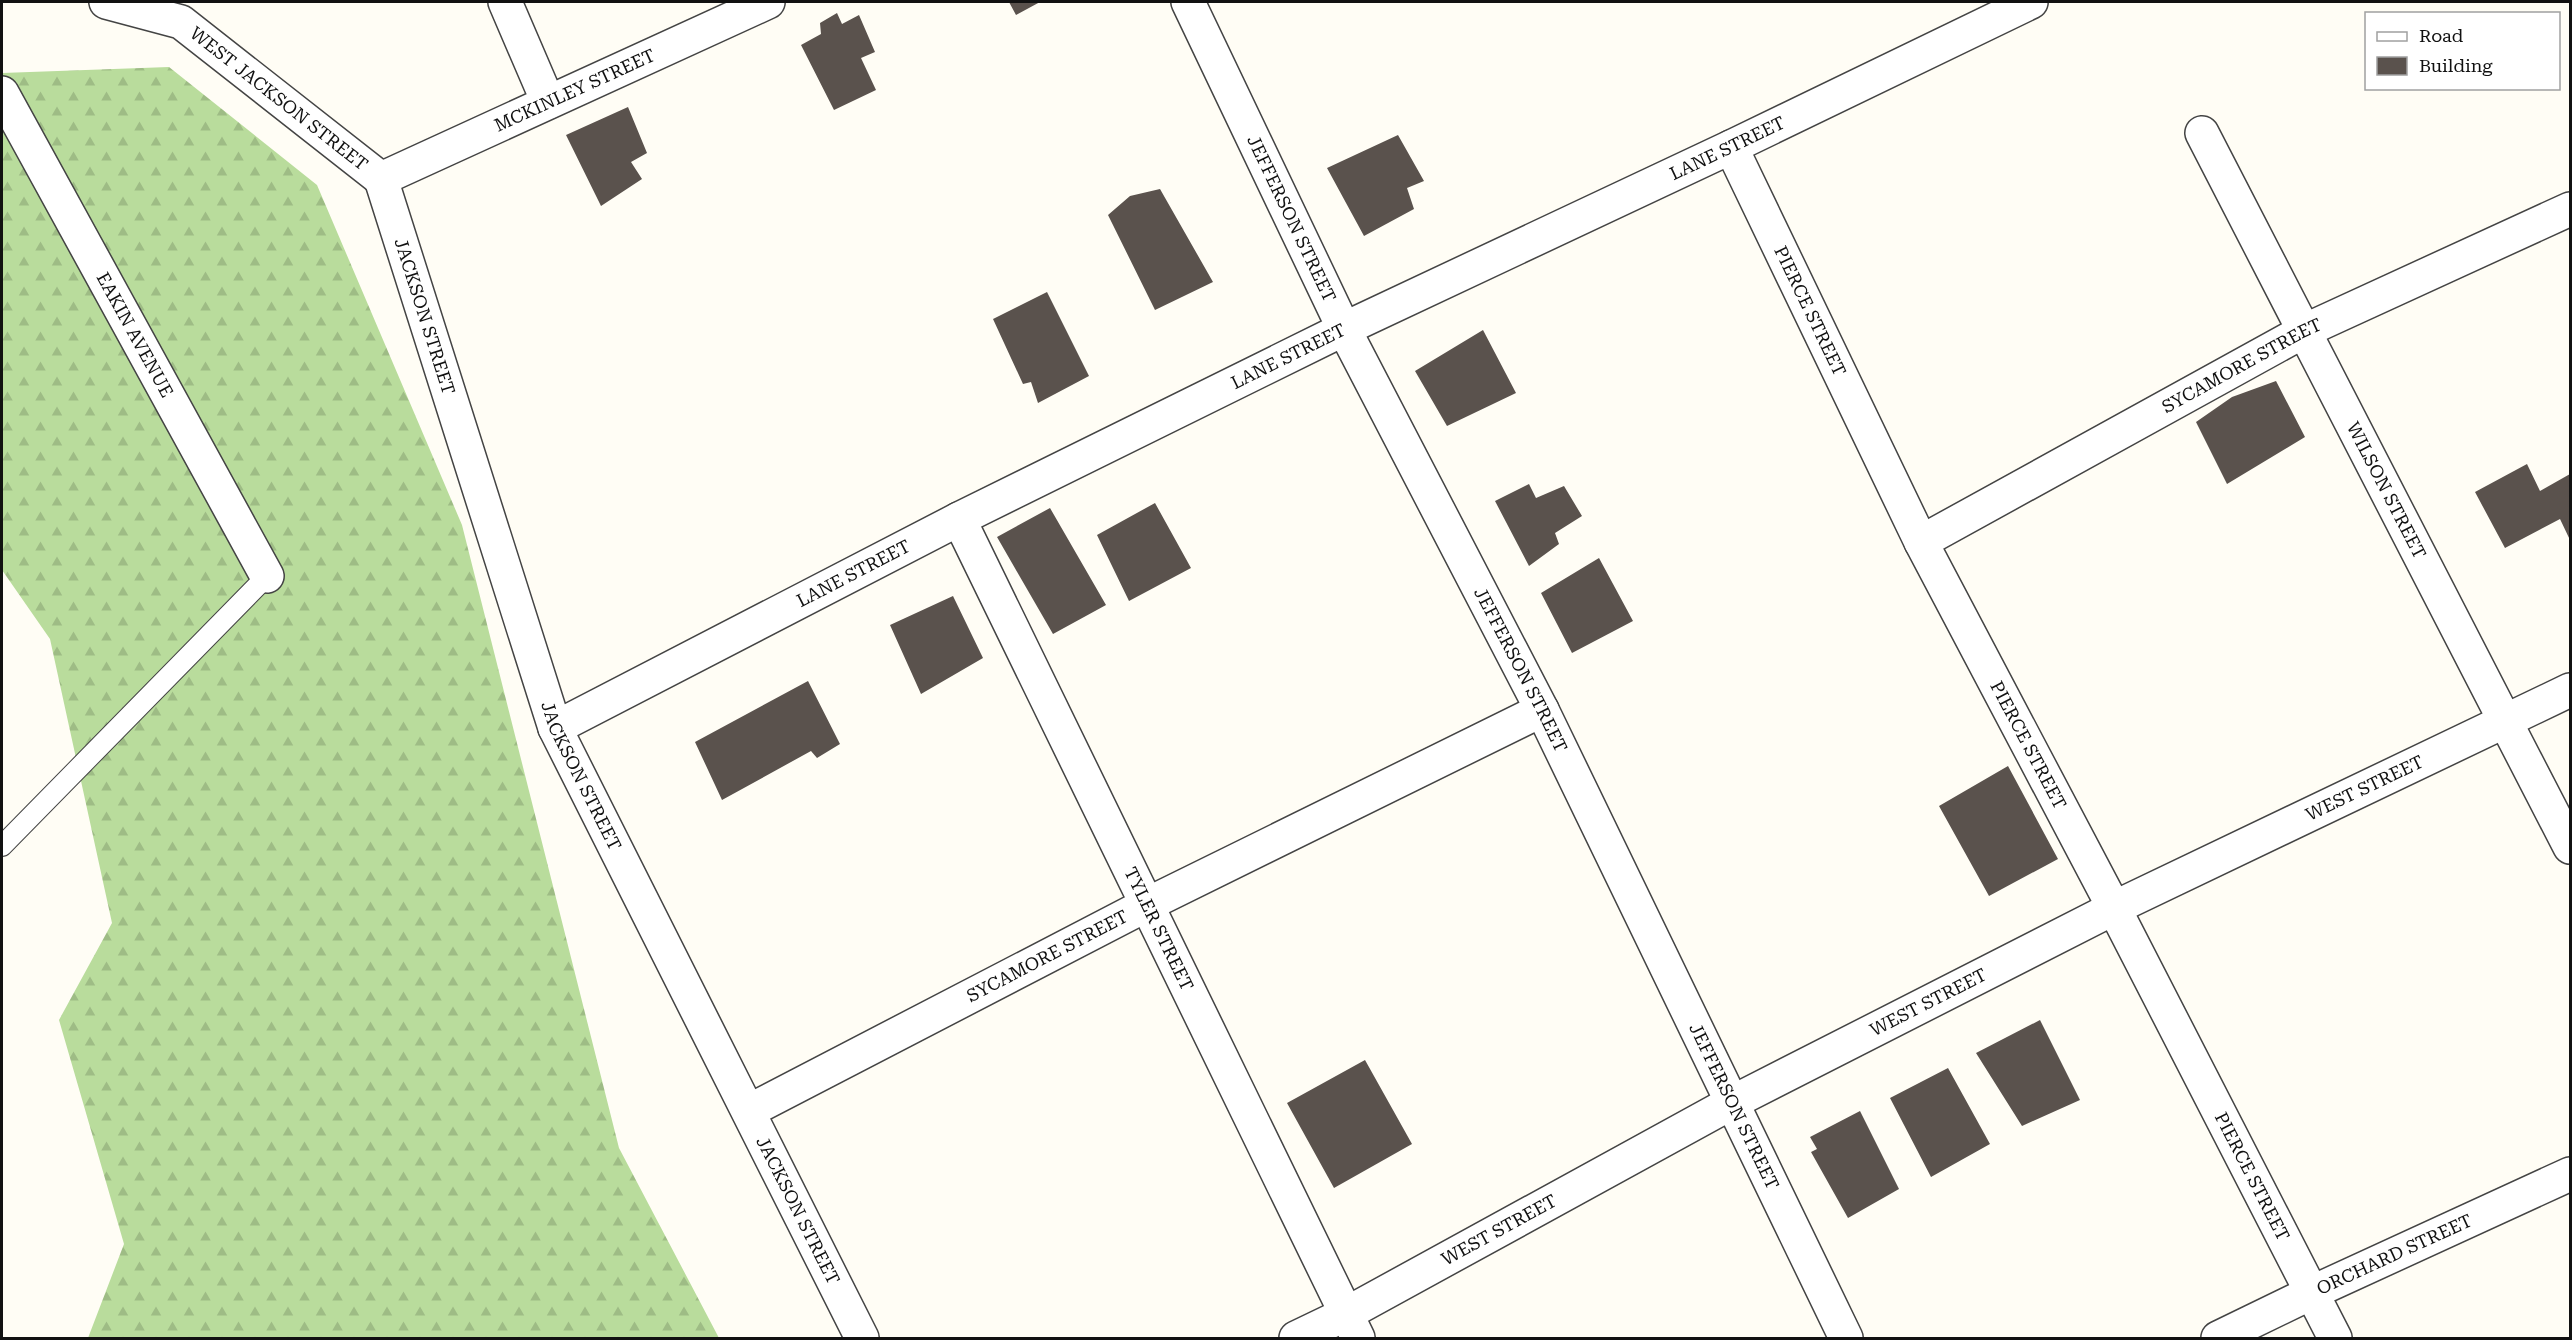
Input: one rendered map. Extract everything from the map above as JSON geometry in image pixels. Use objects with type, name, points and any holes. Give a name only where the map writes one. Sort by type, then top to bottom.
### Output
[{"type":"street","name":"WEST JACKSON STREET","points":[[106,2],[174,12],[381,179]]},
{"type":"street","points":[[505,2],[548,102]]},
{"type":"street","name":"MCKINLEY STREET","points":[[381,179],[768,2]]},
{"type":"street","name":"JEFFERSON STREET","points":[[1188,2],[1344,328],[1542,710],[1846,1338]]},
{"type":"street","name":"LANE STREET","points":[[555,728],[959,519],[1344,328],[1731,147],[2031,2]]},
{"type":"street","name":"EAKIN AVENUE","points":[[2,93],[267,576]]},
{"type":"street","name":"WILSON STREET","points":[[2202,133],[2571,847]]},
{"type":"street","name":"PIERCE STREET","points":[[1731,147],[1921,542],[2114,908],[2335,1338]]},
{"type":"street","name":"JACKSON STREET","points":[[381,179],[555,728],[862,1338]]},
{"type":"street","name":"SYCAMORE STREET","points":[[1921,542],[2304,331],[2571,208]]},
{"type":"street","name":"TYLER STREET","points":[[959,519],[1352,1326]]},
{"type":"street","name":"WEST STREET","points":[[1296,1338],[1352,1326],[1731,1103],[2114,908],[2571,690]]},
{"type":"street","name":"SYCAMORE STREET","points":[[749,1111],[1148,904],[1542,710]]},
{"type":"street","name":"ORCHARD STREET","points":[[2218,1338],[2571,1174]]},
{"type":"lane","points":[[2,846],[267,576]]},
{"type":"green space","points":[[169,67],[317,185],[462,525],[619,1148],[719,1338],[88,1338],[124,1244],[59,1020],[112,923],[50,639],[2,570],[2,73]]},
{"type":"building","points":[[1009,2],[1040,2],[1016,15]]},
{"type":"building","points":[[837,13],[842,24],[859,15],[875,52],[861,58],[876,90],[834,110],[801,45],[821,34],[820,23]]},
{"type":"building","points":[[628,107],[647,153],[631,162],[642,179],[601,206],[566,135]]},
{"type":"building","points":[[1398,135],[1424,181],[1407,188],[1414,209],[1364,236],[1327,168]]},
{"type":"building","points":[[1160,189],[1213,282],[1155,310],[1108,215],[1130,196]]},
{"type":"building","points":[[1047,292],[1089,376],[1038,403],[1031,382],[1023,384],[993,319]]},
{"type":"building","points":[[1483,330],[1516,393],[1447,426],[1415,371]]},
{"type":"building","points":[[2276,381],[2305,437],[2227,484],[2196,422],[2232,397]]},
{"type":"building","points":[[2527,464],[2540,491],[2570,474],[2570,540],[2560,519],[2505,548],[2475,492]]},
{"type":"building","points":[[1529,484],[1536,498],[1564,486],[1582,516],[1555,533],[1559,544],[1529,566],[1495,501]]},
{"type":"building","points":[[1155,503],[1191,568],[1129,601],[1097,535]]},
{"type":"building","points":[[1050,508],[1106,605],[1053,634],[997,537]]},
{"type":"building","points":[[1599,558],[1633,621],[1572,653],[1541,593]]},
{"type":"building","points":[[953,596],[983,658],[921,694],[890,625]]},
{"type":"building","points":[[808,681],[840,744],[817,758],[811,751],[722,800],[695,742]]},
{"type":"building","points":[[2008,766],[2058,859],[1989,896],[1939,806]]},
{"type":"building","points":[[2040,1020],[2080,1100],[2022,1126],[1976,1053]]},
{"type":"building","points":[[1365,1060],[1412,1144],[1334,1188],[1287,1103]]},
{"type":"building","points":[[1948,1068],[1990,1144],[1931,1177],[1890,1098]]},
{"type":"building","points":[[1860,1111],[1899,1189],[1848,1218],[1811,1152],[1817,1149],[1810,1137]]}]
